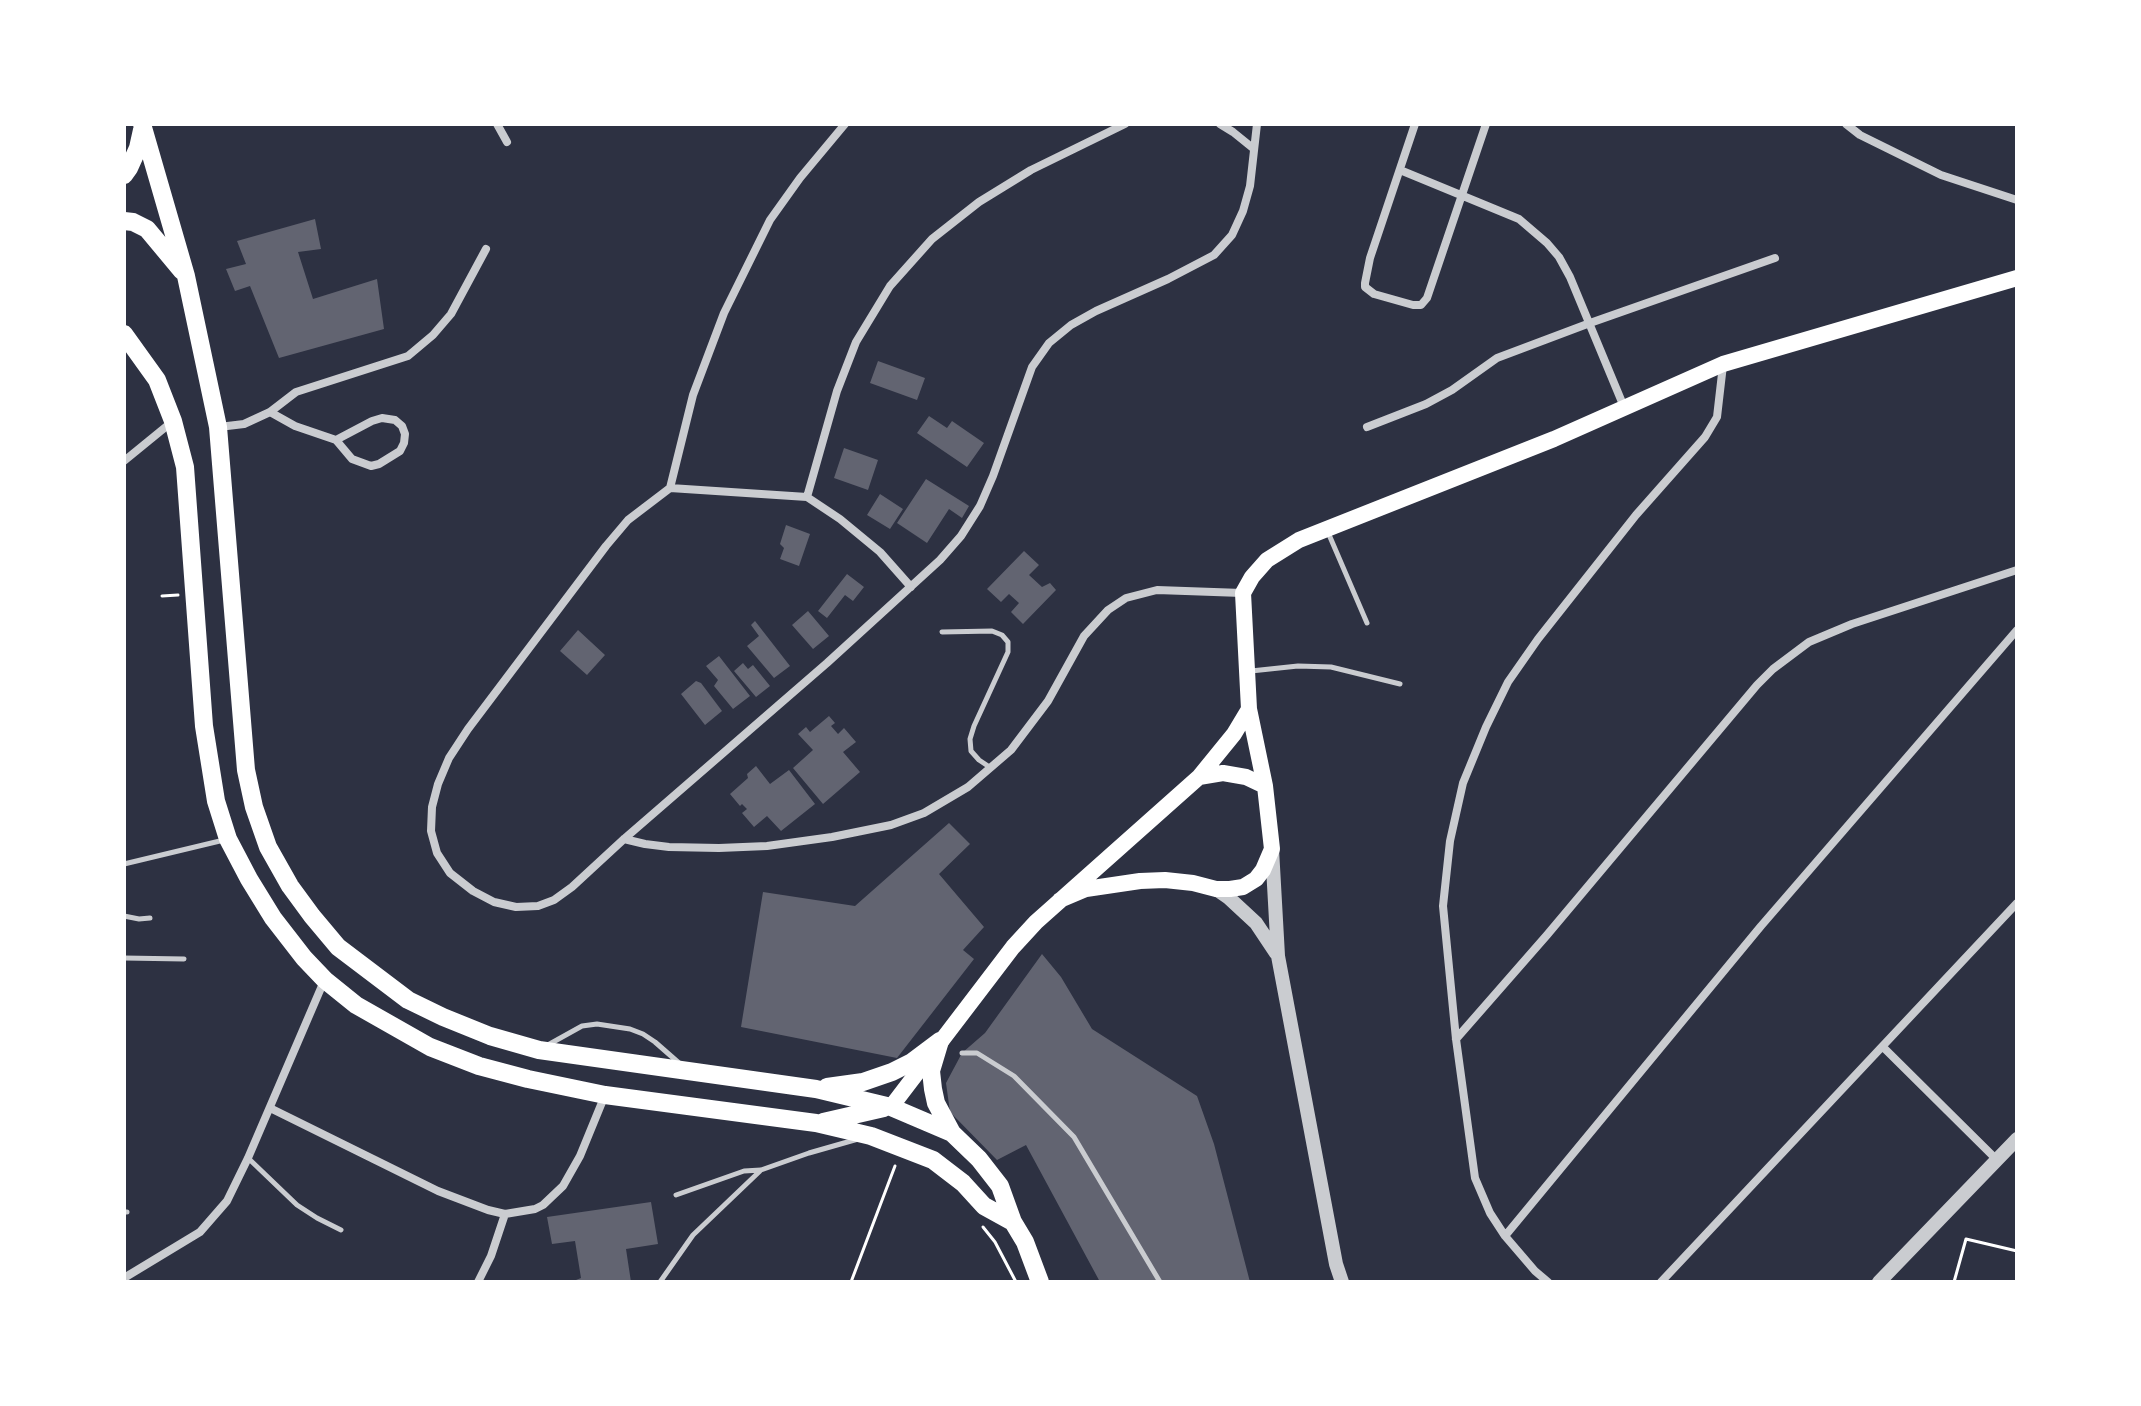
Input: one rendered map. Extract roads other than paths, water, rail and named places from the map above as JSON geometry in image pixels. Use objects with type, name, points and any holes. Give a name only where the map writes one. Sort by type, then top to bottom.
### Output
[{"type":"main road","points":[[124,175],[138,148],[142,125]]},
{"type":"main road","points":[[142,125],[186,276],[218,427],[246,770],[254,807],[268,847],[290,886],[312,916],[338,947],[408,1000],[490,1036],[539,1050],[816,1089],[891,1107],[952,1133]]},
{"type":"main road","points":[[124,221],[147,229],[186,276]]},
{"type":"main road","points":[[1060,900],[1086,889],[1140,881],[1165,880],[1230,889],[1243,887],[1256,879],[1272,849],[1265,786],[1249,709],[1243,593],[1267,560],[1299,540],[1554,439],[1723,364],[2017,278]]},
{"type":"main road","points":[[124,334],[157,380],[173,421],[185,467],[204,726],[216,801],[228,839],[249,879],[273,918],[325,980],[356,1005],[430,1047],[479,1066],[605,1095],[816,1123],[903,1147],[933,1160],[963,1183],[984,1206],[1013,1222]]},
{"type":"main road","points":[[816,1123],[891,1107],[1013,947],[1060,900],[1199,777],[1234,734],[1249,709]]},
{"type":"main road","points":[[1199,777],[1223,773],[1246,777],[1265,786]]},
{"type":"main road","points":[[816,1089],[863,1082],[892,1072],[912,1062],[940,1041]]},
{"type":"main road","points":[[940,1041],[931,1071],[936,1103],[952,1133],[979,1159],[1000,1186],[1040,1282]]},
{"type":"street","points":[[497,124],[507,142]]},
{"type":"street","points":[[845,124],[770,220],[724,313],[693,395],[670,488],[628,520],[606,546],[449,758],[432,807],[431,831],[437,853],[450,873],[494,902],[516,907],[538,906],[554,900],[572,887],[940,560],[961,536],[980,506],[1032,367],[1049,343],[1071,325],[1096,311],[1214,255],[1232,235],[1250,186],[1257,124]]},
{"type":"street","points":[[807,497],[837,391],[856,342],[890,286],[932,239],[979,202],[1031,170],[1125,124]]},
{"type":"street","points":[[1220,124],[1254,149]]},
{"type":"street","points":[[1415,124],[1366,273],[1365,287],[1374,294],[1413,305],[1426,302],[1486,124]]},
{"type":"street","points":[[1846,124],[1860,135],[1941,175],[2017,200]]},
{"type":"street","points":[[1400,170],[1519,219],[1547,243],[1570,277],[1624,407]]},
{"type":"street","points":[[218,427],[244,424],[270,412],[296,392],[408,356],[420,348],[451,314],[486,249]]},
{"type":"street","points":[[1367,427],[1426,404],[1497,358],[1775,258]]},
{"type":"street","points":[[1548,1282],[1505,1236],[1490,1213],[1475,1178],[1456,1039],[1443,906],[1450,841],[1463,783],[1508,682],[1636,515],[1705,437],[1717,417],[1723,364]]},
{"type":"street","points":[[270,412],[295,426],[336,440],[352,459],[371,466],[400,451],[405,434],[395,420],[382,418],[336,440]]},
{"type":"street","points":[[124,461],[173,421]]},
{"type":"street","points":[[670,488],[807,497],[880,552],[911,587]]},
{"type":"street","points":[[1456,1039],[1773,669],[1809,642],[1852,624],[2017,570]]},
{"type":"street","points":[[624,839],[669,847],[767,846],[891,825],[924,813],[948,800],[1011,750],[1048,701],[1084,636],[1108,610],[1126,598],[1157,590],[1243,593]]},
{"type":"street","points":[[1505,1236],[1761,926],[2017,630]]},
{"type":"street","points":[[1272,849],[1278,956],[1336,1264],[1342,1282]]},
{"type":"street","points":[[1216,889],[1256,923],[1278,956]]},
{"type":"street","points":[[1661,1282],[2017,903]]},
{"type":"street","points":[[124,1278],[200,1232],[227,1201],[325,980]]},
{"type":"street","points":[[1883,1047],[1997,1160]]},
{"type":"street","points":[[270,1108],[438,1191],[505,1214],[535,1209],[563,1186],[580,1156],[605,1095]]},
{"type":"street","points":[[1879,1282],[2017,1139]]},
{"type":"street","points":[[478,1282],[491,1256],[505,1214]]},
{"type":"lane","points":[[1327,529],[1367,623]]},
{"type":"lane","points":[[942,632],[992,631],[1008,642],[1008,652],[970,739],[971,751],[991,768]]},
{"type":"lane","points":[[1247,671],[1298,666],[1331,667],[1400,684]]},
{"type":"lane","points":[[124,864],[228,839]]},
{"type":"lane","points":[[124,916],[150,918]]},
{"type":"lane","points":[[124,958],[184,959]]},
{"type":"lane","points":[[539,1050],[582,1026],[597,1024],[643,1034],[688,1072]]},
{"type":"lane","points":[[962,1053],[977,1053],[1014,1076],[1074,1137],[1160,1282]]},
{"type":"lane","points":[[676,1195],[744,1171],[761,1170],[871,1136]]},
{"type":"lane","points":[[248,1158],[297,1205],[341,1230]]},
{"type":"lane","points":[[660,1282],[693,1235],[761,1170]]}]
